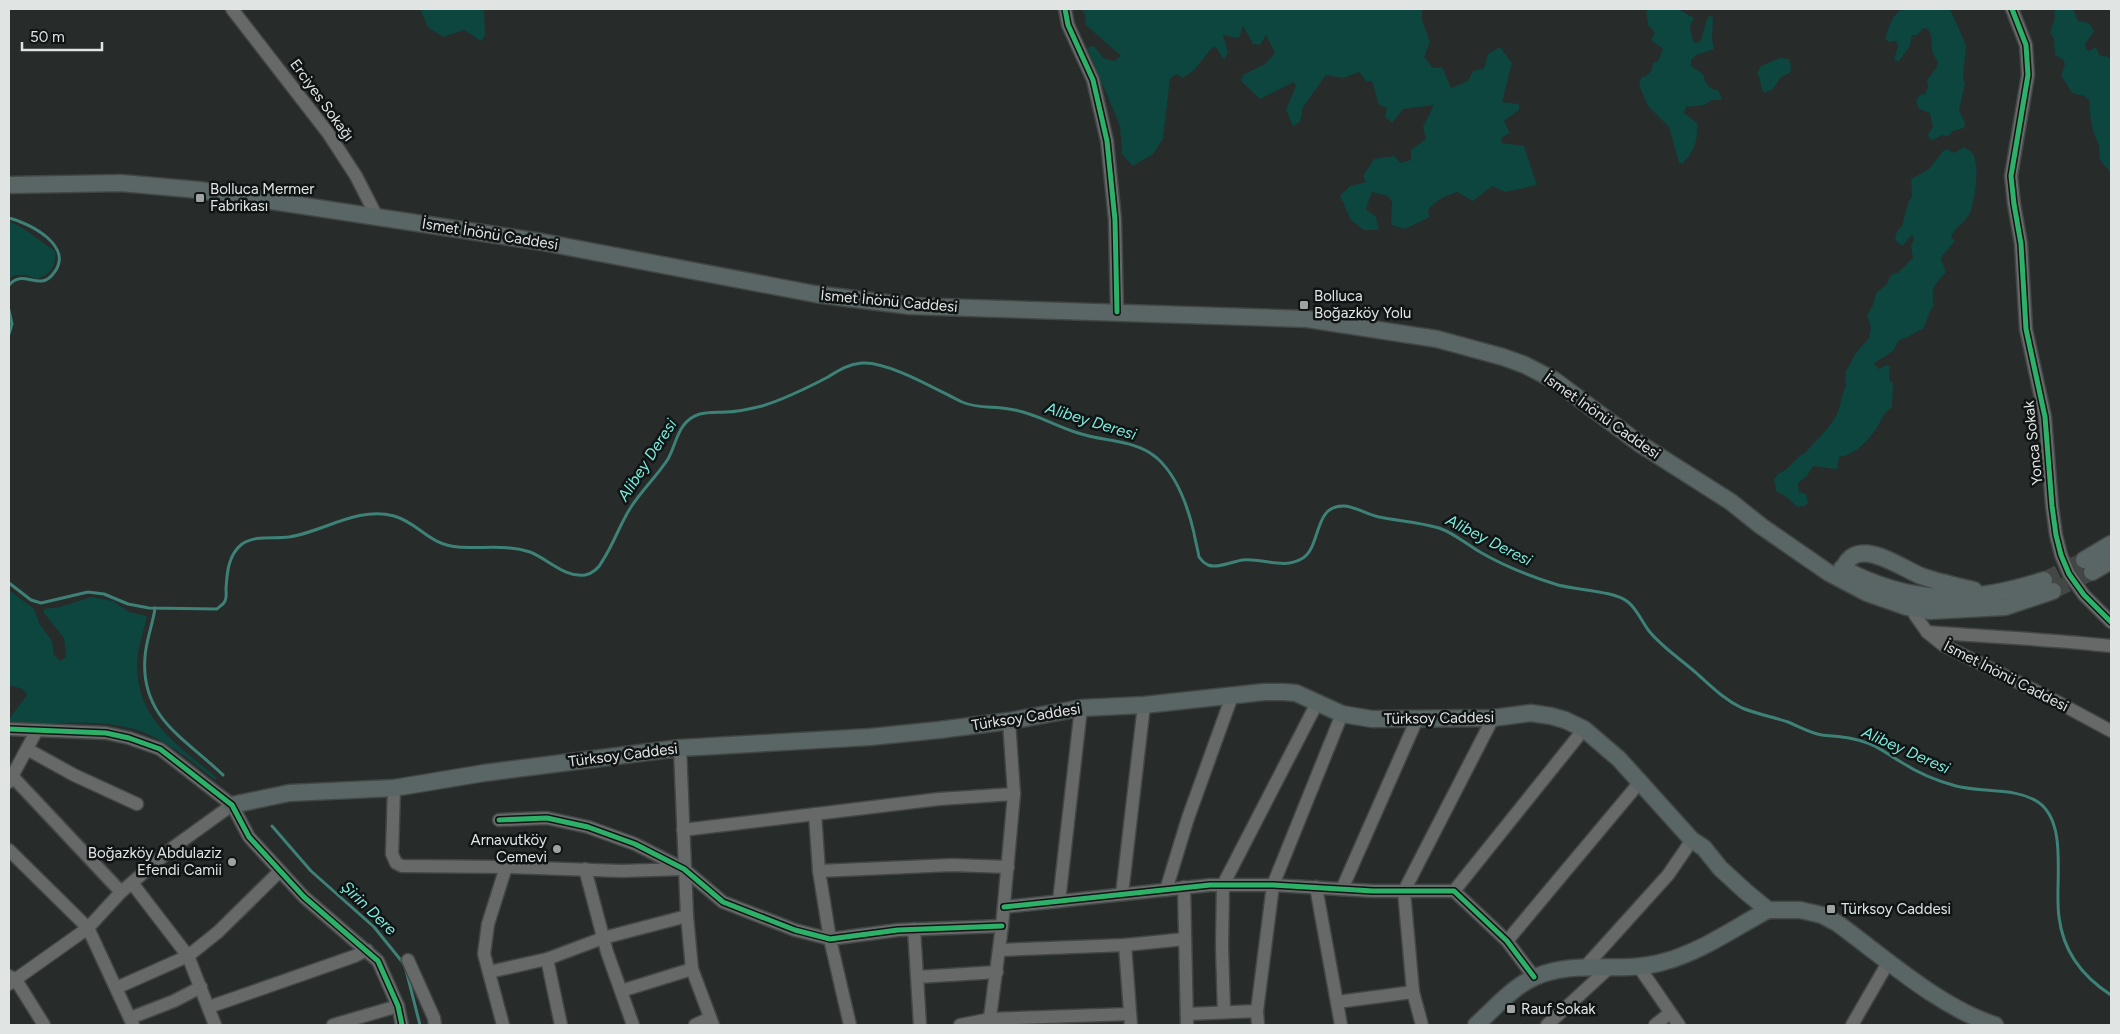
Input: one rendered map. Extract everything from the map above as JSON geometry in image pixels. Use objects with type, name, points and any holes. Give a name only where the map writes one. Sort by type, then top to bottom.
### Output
[{"type":"main road","name":"İsmet İnönü Caddesi","points":[[9,185],[121,183],[199,190],[542,242],[761,285],[870,302],[929,306],[1316,320],[1437,339],[1503,357],[1525,365],[1554,380],[1640,444],[1731,502],[1761,526],[1841,573],[1867,593],[1911,601]]},
{"type":"main road","points":[[2111,544],[2088,566],[2111,561]]},
{"type":"main road","points":[[1841,573],[1848,560],[1859,554],[1872,553],[1888,558],[1912,572],[1936,581],[1995,593]]},
{"type":"main road","points":[[2049,586],[2029,600],[2005,607],[1929,611],[1911,601],[1974,596],[2049,586]]},
{"type":"main road","name":"Türksoy Caddesi","points":[[232,805],[290,793],[394,788],[502,771],[680,748],[870,737],[1009,721],[1081,708],[1144,705],[1264,692],[1284,692],[1296,693],[1342,714],[1372,719],[1493,718],[1530,714],[1551,716],[1565,720],[1584,730],[1619,759],[1692,840],[1704,848],[1720,868],[1768,910]]},
{"type":"main road","points":[[1476,1025],[1505,998],[1534,977],[1548,972],[1585,967],[1639,967],[1682,956],[1768,910],[1800,910],[1822,915],[1889,961],[1971,1022],[1995,1025]]},
{"type":"street","name":"Erciyes Sokağı","points":[[232,9],[328,133],[356,176],[377,217]]},
{"type":"street","points":[[1064,9],[1068,25],[1094,80],[1107,141],[1115,220],[1118,312]]},
{"type":"street","name":"Yonca Sokak","points":[[2012,9],[2026,45],[2028,75],[2012,176],[2014,204],[2021,244],[2026,329],[2045,417],[2056,535],[2061,555],[2069,574],[2084,595],[2111,622]]},
{"type":"street","name":"İsmet İnönü Caddesi","points":[[1911,601],[1915,615],[1927,632],[1943,645],[2050,698],[2111,731]]},
{"type":"street","points":[[1927,632],[2008,639],[2051,639],[2111,646]]},
{"type":"street","points":[[1166,890],[1188,818],[1232,696]]},
{"type":"street","points":[[1224,1012],[1223,885],[1316,703]]},
{"type":"street","points":[[1122,894],[1144,705]]},
{"type":"street","points":[[1059,901],[1081,708]]},
{"type":"street","points":[[1258,1025],[1257,1011],[1273,885],[1342,714]]},
{"type":"street","points":[[1422,1025],[1413,992],[1404,891],[1493,718]]},
{"type":"street","points":[[1342,889],[1417,720]]},
{"type":"street","points":[[989,1022],[1000,950],[1014,794],[1009,721]]},
{"type":"street","points":[[9,730],[106,733],[144,742],[160,750],[232,805],[249,837],[304,897],[367,950],[381,967],[398,1006],[402,1025]]},
{"type":"street","points":[[37,730],[10,779],[121,892]]},
{"type":"street","points":[[1454,891],[1584,730]]},
{"type":"street","points":[[680,748],[684,869],[692,969],[712,1022],[695,1025]]},
{"type":"street","points":[[27,749],[74,775],[137,804]]},
{"type":"street","points":[[1507,941],[1640,782]]},
{"type":"street","points":[[394,788],[392,854],[398,864],[405,866],[506,866],[622,871],[684,869]]},
{"type":"street","points":[[683,830],[939,799],[1014,794]]},
{"type":"street","name":"Türksoy Caddesi","points":[[11,980],[88,928],[121,892],[175,846],[232,805]]},
{"type":"street","points":[[815,814],[819,871],[830,940],[850,1025]]},
{"type":"street","points":[[498,820],[547,818],[588,827],[635,844],[684,869],[723,902],[795,930],[830,940],[914,929],[1002,926]]},
{"type":"street","points":[[1585,967],[1668,875],[1692,840]]},
{"type":"street","points":[[9,850],[88,928],[132,1022],[201,987]]},
{"type":"street","points":[[819,871],[952,865],[1008,867]]},
{"type":"street","points":[[503,1025],[484,954],[488,924],[506,866]]},
{"type":"street","points":[[585,869],[603,938],[633,1025]]},
{"type":"street","points":[[116,988],[188,956],[218,932],[280,870]]},
{"type":"street","points":[[132,883],[188,956],[215,1025]]},
{"type":"street","points":[[1004,907],[1184,887],[1223,885],[1454,891],[1507,941],[1534,977]]},
{"type":"street","points":[[1184,887],[1187,1020],[1224,1012],[1257,1011]]},
{"type":"street","points":[[1316,887],[1341,1025]]},
{"type":"street","points":[[489,972],[547,959],[603,938],[687,916]]},
{"type":"street","points":[[914,929],[920,1025]]},
{"type":"street","points":[[1000,950],[1125,945],[1185,939]]},
{"type":"street","points":[[960,1025],[989,1022],[1130,1020],[1125,945]]},
{"type":"street","points":[[209,1007],[346,960],[367,950]]},
{"type":"street","points":[[547,959],[561,1025]]},
{"type":"street","points":[[408,960],[434,1018],[435,1025]]},
{"type":"street","points":[[1852,1025],[1889,961]]},
{"type":"street","points":[[1547,1025],[1610,967]]},
{"type":"street","points":[[1639,967],[1679,1025]]},
{"type":"street","points":[[621,991],[692,969]]},
{"type":"street","points":[[917,977],[997,972]]},
{"type":"street","points":[[11,980],[44,1025]]},
{"type":"street","points":[[1337,1002],[1413,992]]},
{"type":"street","points":[[333,1025],[398,1006]]},
{"type":"street","points":[[1655,1025],[1670,1013]]},
{"type":"shaded area","points":[[420,9],[484,9],[485,35],[481,41],[464,30],[443,37],[428,27]]},
{"type":"shaded area","points":[[1082,9],[1422,9],[1422,20],[1430,42],[1424,57],[1433,68],[1442,67],[1451,88],[1468,81],[1473,71],[1484,68],[1488,54],[1500,47],[1512,63],[1502,102],[1519,104],[1519,110],[1504,121],[1510,133],[1501,138],[1502,143],[1524,146],[1537,185],[1505,192],[1492,186],[1473,201],[1457,192],[1435,203],[1428,210],[1430,217],[1405,229],[1391,225],[1392,202],[1388,196],[1372,192],[1366,209],[1376,217],[1379,230],[1364,230],[1351,220],[1340,196],[1350,186],[1366,182],[1363,176],[1374,159],[1394,156],[1401,163],[1411,160],[1411,150],[1426,139],[1423,127],[1434,105],[1403,109],[1392,123],[1385,117],[1387,108],[1379,105],[1372,81],[1366,81],[1359,72],[1344,78],[1326,75],[1303,107],[1300,122],[1293,126],[1286,110],[1296,86],[1294,82],[1260,99],[1241,81],[1243,75],[1265,64],[1275,53],[1266,35],[1260,45],[1253,44],[1243,26],[1239,38],[1223,35],[1228,52],[1224,60],[1216,47],[1212,48],[1194,70],[1183,78],[1176,74],[1170,79],[1163,139],[1153,154],[1133,166],[1122,154],[1120,126],[1087,47],[1094,46],[1103,58],[1114,61],[1121,56],[1086,25]]},
{"type":"shaded area","points":[[1646,9],[1681,9],[1681,11],[1694,18],[1690,26],[1693,42],[1697,43],[1701,40],[1707,19],[1710,15],[1713,18],[1712,38],[1714,49],[1696,55],[1691,60],[1691,66],[1703,74],[1706,83],[1712,89],[1719,91],[1722,100],[1712,100],[1704,105],[1686,107],[1684,113],[1697,123],[1697,135],[1693,149],[1683,163],[1679,163],[1669,127],[1648,106],[1639,85],[1641,78],[1650,73],[1653,63],[1658,61],[1663,49],[1651,40],[1655,33],[1648,25]]},
{"type":"shaded area","points":[[1902,9],[1950,9],[1966,45],[1963,78],[1965,84],[1959,110],[1965,123],[1964,128],[1953,131],[1948,136],[1942,135],[1933,140],[1929,138],[1928,134],[1933,127],[1930,113],[1919,109],[1916,101],[1919,95],[1925,94],[1928,87],[1927,80],[1938,63],[1932,51],[1931,35],[1928,29],[1923,28],[1917,35],[1912,35],[1910,46],[1898,62],[1894,59],[1898,46],[1896,41],[1889,42],[1885,39],[1894,16]]},
{"type":"shaded area","points":[[2054,9],[2073,9],[2078,21],[2089,23],[2094,31],[2085,44],[2086,49],[2089,51],[2096,47],[2099,55],[2108,57],[2111,61],[2111,175],[2100,159],[2099,145],[2091,122],[2089,100],[2084,96],[2072,93],[2061,75],[2065,64],[2063,60],[2055,55],[2054,39],[2050,32],[2055,18]]},
{"type":"shaded area","points":[[1780,58],[1789,59],[1790,73],[1781,77],[1773,89],[1764,93],[1757,74],[1761,66]]},
{"type":"shaded area","points":[[1964,147],[1971,151],[1976,163],[1974,200],[1970,213],[1951,238],[1955,240],[1941,259],[1946,272],[1934,287],[1934,305],[1923,329],[1899,340],[1893,351],[1874,364],[1879,369],[1886,365],[1890,366],[1889,380],[1893,383],[1892,407],[1884,415],[1865,443],[1850,454],[1839,457],[1837,469],[1813,466],[1807,476],[1798,483],[1799,492],[1806,494],[1808,503],[1805,506],[1797,507],[1788,498],[1776,491],[1774,479],[1805,453],[1833,421],[1838,412],[1846,386],[1845,373],[1855,354],[1869,338],[1871,328],[1867,315],[1873,305],[1876,293],[1886,285],[1891,275],[1899,272],[1913,258],[1911,246],[1914,239],[1912,235],[1902,246],[1895,240],[1912,196],[1911,179],[1929,169],[1944,150],[1954,153]]},
{"type":"shaded area","points":[[9,221],[55,251],[54,265],[46,275],[37,279],[26,275],[14,275],[9,280]]},
{"type":"shaded area","points":[[9,590],[34,609],[40,625],[52,641],[54,655],[60,661],[66,657],[64,638],[44,613],[44,609],[60,607],[91,597],[113,601],[129,612],[147,616],[137,659],[139,684],[144,701],[152,716],[175,743],[217,778],[215,780],[164,742],[139,731],[121,726],[83,723],[9,722],[9,719],[27,695],[23,689],[9,685]]},
{"type":"waterway","points":[[9,218],[38,231],[55,246],[59,255],[59,264],[48,279],[42,281],[20,279],[14,280],[9,285]]},
{"type":"waterway","points":[[9,310],[12,324],[9,334]]},
{"type":"waterway","name":"Alibey Deresi","points":[[9,583],[31,600],[41,603],[88,592],[104,594],[128,604],[149,608],[217,609],[226,600],[229,565],[237,548],[242,544],[252,539],[289,537],[302,534],[367,514],[381,514],[403,519],[431,538],[447,545],[458,547],[503,547],[521,550],[537,555],[570,574],[585,575],[594,571],[600,565],[631,507],[668,459],[683,426],[692,417],[703,413],[735,411],[762,406],[796,393],[848,366],[862,363],[873,364],[898,371],[968,404],[1018,411],[1078,433],[1129,444],[1148,452],[1157,458],[1176,483],[1189,513],[1199,557],[1208,565],[1221,565],[1243,560],[1288,563],[1303,558],[1309,552],[1323,518],[1328,511],[1335,507],[1345,506],[1379,517],[1439,528],[1489,557],[1528,575],[1558,585],[1605,593],[1622,598],[1634,608],[1649,631],[1659,642],[1723,696],[1742,708],[1788,722],[1818,734],[1864,742],[1921,773],[1949,784],[1966,788],[2009,792],[2029,797],[2038,802],[2048,812],[2054,824],[2058,855],[2059,917],[2065,941],[2083,971],[2111,995]]},
{"type":"waterway","name":"Şirin Dere","points":[[155,608],[145,657],[145,678],[150,696],[158,712],[168,725],[223,775]]},
{"type":"waterway","name":"Şirin Dere","points":[[272,826],[311,871],[374,927],[404,964]]},
{"type":"waterway","name":"Şirin Dere","points":[[406,970],[420,1025]]},
{"type":"tunnel","points":[[2044,580],[2084,560]]},
{"type":"tunnel","points":[[2053,591],[2092,572]]},
{"type":"cycle path","points":[[1065,9],[1068,25],[1093,80],[1107,141],[1115,220],[1117,312]]},
{"type":"cycle path","points":[[2012,9],[2026,45],[2028,75],[2011,176],[2021,244],[2026,329],[2045,417],[2056,535],[2061,555],[2069,574],[2084,595],[2111,622]]},
{"type":"cycle path","points":[[9,729],[106,733],[129,738],[160,749],[232,805],[249,837],[304,897],[378,961],[398,1006],[402,1025]]},
{"type":"cycle path","points":[[499,820],[547,818],[588,827],[635,844],[684,869],[723,902],[795,930],[830,939],[898,930],[1002,926]]},
{"type":"cycle path","points":[[1004,907],[1210,885],[1273,885],[1373,891],[1454,891],[1507,941],[1534,977]]},
{"type":"place","name":"Bolluca Mermer Fabrikası","points":[[200,198]]},
{"type":"place","name":"Bolluca Boğazköy Yolu","points":[[1304,305]]},
{"type":"place","name":"Arnavutköy Cemevi","points":[[557,849]]},
{"type":"place","name":"Boğazköy Abdulaziz Efendi Camii","points":[[232,862]]},
{"type":"place","name":"Türksoy Caddesi","points":[[1831,909]]},
{"type":"place","name":"Rauf Sokak","points":[[1511,1009]]}]
